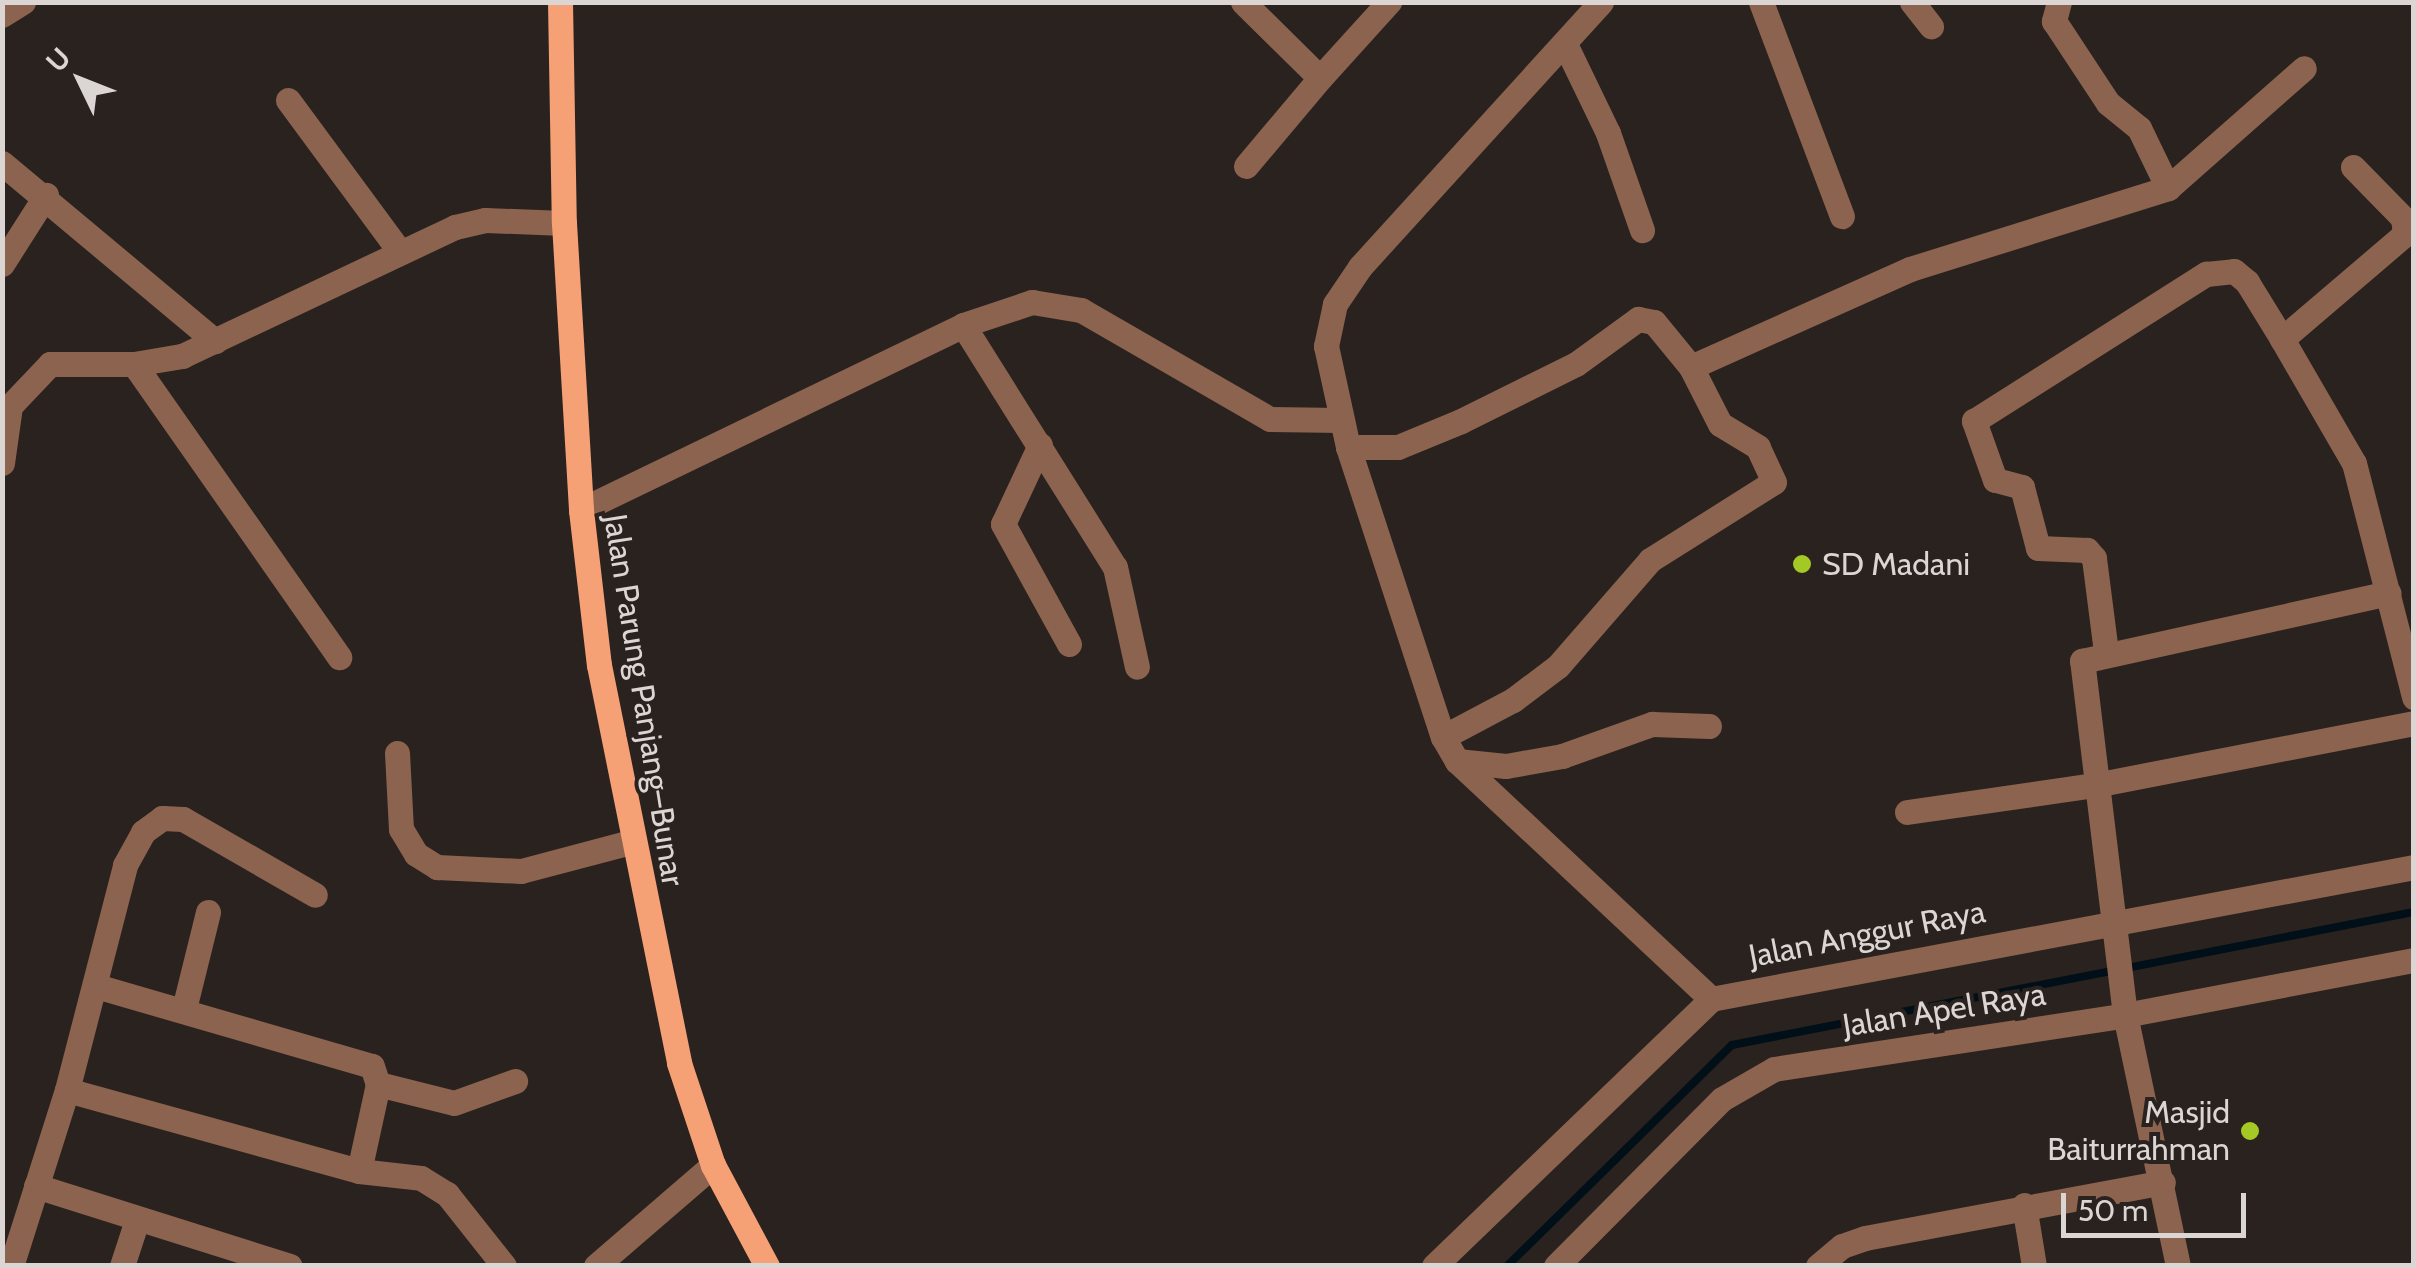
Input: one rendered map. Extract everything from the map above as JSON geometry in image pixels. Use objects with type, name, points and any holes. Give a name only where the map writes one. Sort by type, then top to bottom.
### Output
[{"type":"main road","name":"Jalan Parung Panjang–Bunar","points":[[560,2],[564,223],[580,510],[631,842],[666,1015],[713,1165],[766,1266]]},
{"type":"street","points":[[2,15],[23,2]]},
{"type":"street","points":[[1243,2],[1320,78]]},
{"type":"street","points":[[1246,166],[1389,2]]},
{"type":"street","points":[[1601,2],[1360,266],[1336,304],[1326,346],[1348,447],[1443,737],[1458,762],[1711,999]]},
{"type":"street","points":[[1761,2],[1842,216]]},
{"type":"street","points":[[1912,2],[1932,26]]},
{"type":"street","points":[[2060,2],[2054,21],[2108,103],[2140,128],[2168,188]]},
{"type":"street","points":[[1565,44],[1608,134],[1642,230]]},
{"type":"street","points":[[1691,366],[1910,269],[2168,188],[2304,68]]},
{"type":"street","points":[[288,100],[400,252]]},
{"type":"street","points":[[2,163],[46,195],[215,340]]},
{"type":"street","points":[[2282,339],[2405,234],[2403,218],[2353,167]]},
{"type":"street","points":[[2,264],[46,195]]},
{"type":"street","points":[[2,462],[10,406],[50,364],[134,364],[182,356],[400,252],[485,220],[564,223]]},
{"type":"street","points":[[2106,652],[2094,558],[2087,550],[2038,548],[2022,487],[1995,480],[1974,421],[2206,274],[2234,271],[2282,339],[2354,463],[2414,697]]},
{"type":"street","points":[[580,510],[962,325],[1007,307],[1055,303],[1120,330],[1250,412],[1293,424],[1342,420]]},
{"type":"street","points":[[1348,447],[1398,447],[1461,422],[1576,364],[1638,320],[1654,322],[1691,366],[1720,424],[1758,447],[1774,482],[1650,560],[1558,666],[1513,700],[1443,737]]},
{"type":"street","points":[[962,325],[1114,566],[1137,668]]},
{"type":"street","points":[[134,364],[339,657]]},
{"type":"street","points":[[1040,445],[1004,524],[1068,644]]},
{"type":"street","points":[[2178,1266],[2125,1015],[2079,675],[2082,661],[2106,652],[2389,593]]},
{"type":"street","points":[[1907,812],[2095,784],[2414,723]]},
{"type":"street","points":[[1458,762],[1534,762],[1652,724],[1709,726]]},
{"type":"street","points":[[397,753],[401,829],[416,854],[437,867],[521,871],[631,842]]},
{"type":"street","points":[[13,1260],[67,1090],[125,865],[143,832],[162,818],[183,819],[315,894]]},
{"type":"street","name":"Jalan Anggur Raya","points":[[1434,1266],[1711,999],[2115,931],[2414,867]]},
{"type":"street","points":[[184,1009],[208,912]]},
{"type":"street","name":"Jalan Apel Raya","points":[[1556,1266],[1722,1099],[1774,1069],[2125,1015],[2414,960]]},
{"type":"street","points":[[96,986],[372,1066],[378,1084],[360,1172]]},
{"type":"street","points":[[378,1084],[454,1102],[515,1081]]},
{"type":"street","points":[[67,1090],[360,1172],[421,1178],[438,1187],[504,1266]]},
{"type":"street","points":[[596,1266],[713,1165]]},
{"type":"street","points":[[1818,1266],[1842,1246],[1865,1238],[2163,1182]]},
{"type":"street","points":[[36,1186],[137,1220],[214,1253],[290,1266]]},
{"type":"street","points":[[2024,1206],[2034,1266]]},
{"type":"street","points":[[122,1266],[137,1220]]},
{"type":"waterway","points":[[1507,1266],[1732,1045],[2414,912]]},
{"type":"place","name":"SD Madani","points":[[1802,564]]},
{"type":"place","name":"Masjid Baiturrahman","points":[[2250,1131]]}]
